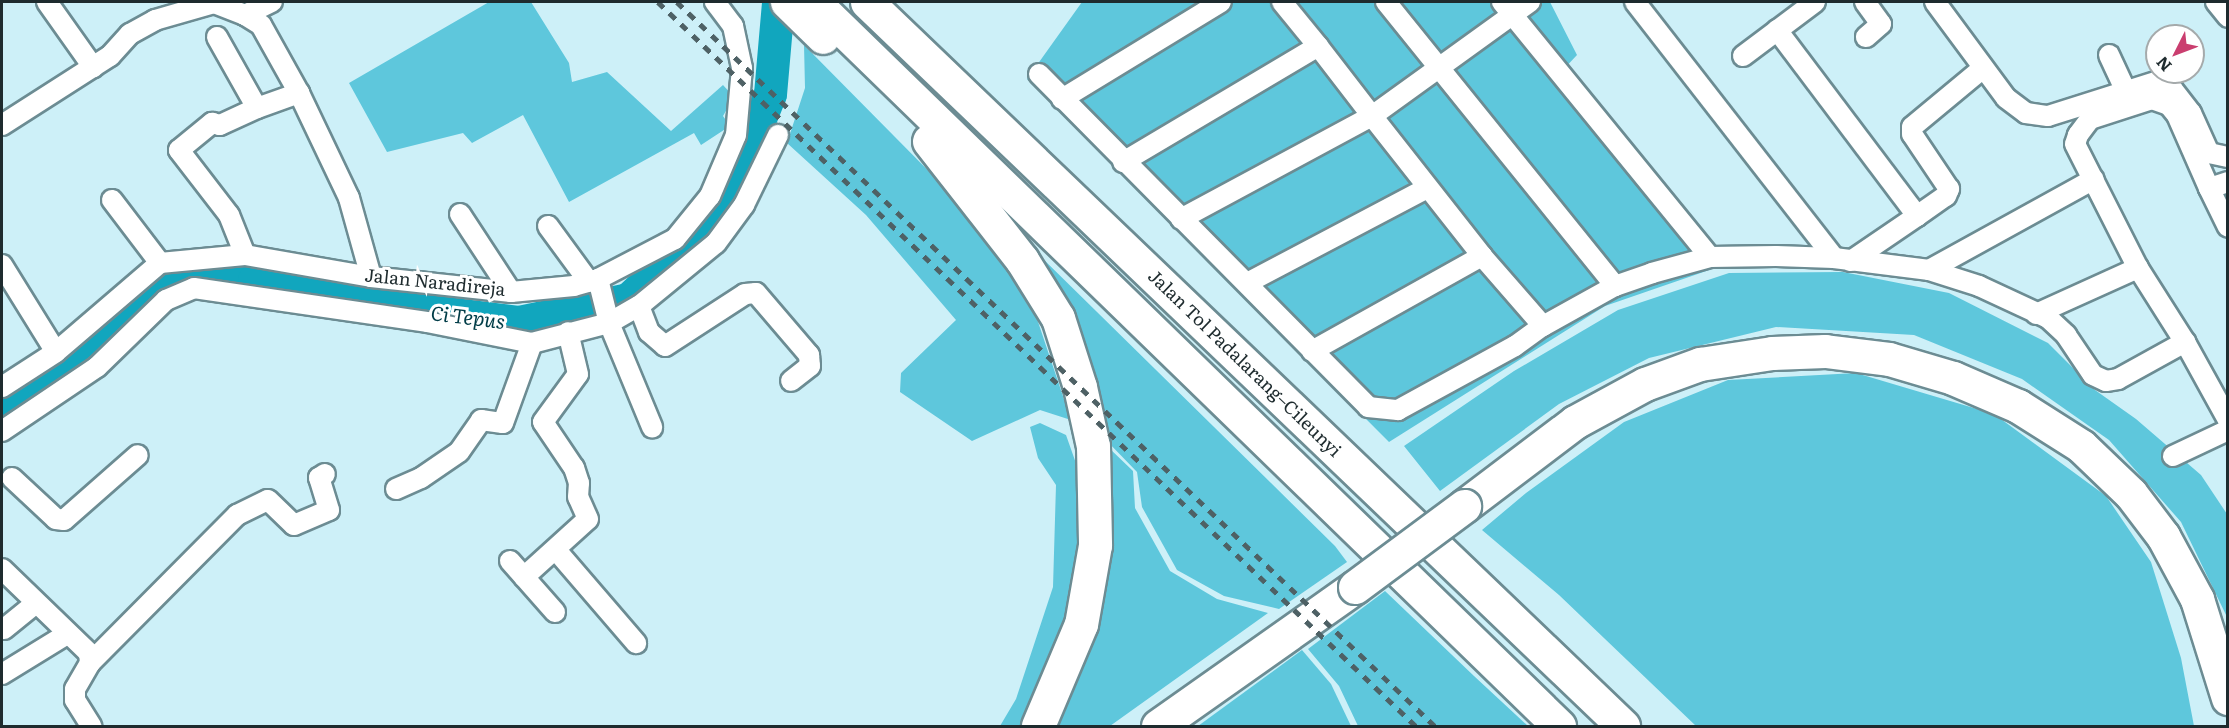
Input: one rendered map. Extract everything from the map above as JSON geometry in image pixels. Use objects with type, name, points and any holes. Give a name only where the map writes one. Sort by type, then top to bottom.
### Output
[{"type":"highway","name":"Jalan Tol Padalarang–Cileunyi","points":[[867,2],[1623,726]]},
{"type":"highway","points":[[802,7],[945,156],[1022,260],[1058,318],[1080,387],[1093,446],[1095,545],[1081,624],[1038,726]]},
{"type":"highway","points":[[802,7],[1559,726]]},
{"type":"highway","points":[[1158,726],[1355,587],[1575,422],[1644,384],[1700,364],[1772,353],[1825,351],[1889,359],[1953,378],[2018,406],[2081,446],[2131,494],[2163,536],[2197,598],[2228,698]]},
{"type":"highway","points":[[1583,687],[1635,726]]},
{"type":"highway","points":[[2227,726],[2228,716]]},
{"type":"street","points":[[47,2],[93,68]]},
{"type":"street","points":[[2,125],[110,56],[130,34],[155,20],[214,2],[245,15],[261,25],[299,93],[349,198],[371,277]]},
{"type":"street","points":[[245,15],[272,2]]},
{"type":"street","name":"Jalan Naradireja","points":[[160,264],[245,255],[371,277],[511,292],[597,285],[675,239],[711,195],[720,176],[736,135],[742,68],[733,26],[715,2]]},
{"type":"street","points":[[1062,99],[1221,2]]},
{"type":"street","points":[[1282,2],[1427,188],[1543,326]]},
{"type":"street","points":[[1386,2],[1615,286]]},
{"type":"street","points":[[1181,219],[1372,116],[1441,69],[1507,9],[1530,2]]},
{"type":"street","points":[[1635,2],[1843,260]]},
{"type":"street","points":[[1743,56],[1815,2]]},
{"type":"street","points":[[1865,2],[1881,24],[1866,37]]},
{"type":"street","points":[[2216,2],[2228,17]]},
{"type":"street","points":[[1944,4],[1983,68],[2006,98],[2026,113],[2048,116],[2125,90],[2155,74],[2173,90],[2191,113],[2209,153],[2228,157]]},
{"type":"street","points":[[1507,9],[1710,257]]},
{"type":"street","points":[[1777,30],[1917,216]]},
{"type":"street","points":[[217,37],[257,108]]},
{"type":"street","points":[[1124,162],[1318,46]]},
{"type":"street","points":[[2109,55],[2125,90]]},
{"type":"street","points":[[1843,260],[1946,196],[1949,189],[1912,134],[1912,127],[1983,68]]},
{"type":"street","points":[[1038,74],[1368,406],[1398,410],[1515,346],[1543,326],[1615,286],[1710,257],[1843,260],[1929,270],[1979,286],[2048,318],[2066,335],[2093,375],[2106,381],[2118,379],[2185,342]]},
{"type":"street","points":[[245,255],[229,215],[179,150],[212,123],[220,125],[257,108],[299,93]]},
{"type":"street","points":[[2228,227],[2218,185],[2169,105],[2152,99],[2090,119],[2078,135],[2075,144],[2138,268],[2185,342],[2228,420]]},
{"type":"street","points":[[2,431],[97,367],[166,300],[194,288],[427,322],[532,343],[609,321],[639,306],[722,235],[744,205],[778,135]]},
{"type":"street","points":[[1929,270],[2094,179]]},
{"type":"street","points":[[1247,283],[1427,188]]},
{"type":"street","points":[[2,387],[56,352],[160,264],[112,200]]},
{"type":"street","points":[[460,214],[511,292]]},
{"type":"street","points":[[548,226],[597,285],[609,321],[652,427]]},
{"type":"street","points":[[1312,351],[1482,256]]},
{"type":"street","points":[[2,265],[56,352]]},
{"type":"street","points":[[2036,314],[2138,268]]},
{"type":"street","points":[[639,306],[649,332],[665,346],[745,294],[756,292],[809,355],[810,366],[791,381]]},
{"type":"street","points":[[524,577],[588,519],[578,496],[579,483],[574,468],[543,422],[578,374],[568,332]]},
{"type":"street","points":[[396,489],[421,478],[459,452],[481,420],[503,423],[532,343]]},
{"type":"street","points":[[2173,456],[2228,430]]},
{"type":"street","points":[[5,478],[56,519],[64,520],[138,455]]},
{"type":"street","points":[[91,726],[75,700],[75,689],[90,663],[237,515],[268,500],[294,525],[328,510],[319,478],[325,474]]},
{"type":"street","points":[[556,550],[636,643]]},
{"type":"street","points":[[510,561],[555,612]]},
{"type":"street","points":[[2,569],[34,604],[89,654],[90,663]]},
{"type":"street","points":[[4,629],[34,604]]},
{"type":"street","points":[[2,674],[67,634]]},
{"type":"shaded area","points":[[489,2],[531,2],[569,63],[572,82],[607,72],[671,131],[723,85],[734,97],[723,116],[730,126],[701,145],[694,133],[569,202],[523,115],[472,143],[463,133],[387,152],[349,83]]},
{"type":"shaded area","points":[[1082,2],[1550,2],[1577,55],[1561,72],[1715,268],[1605,306],[1389,442],[1027,79]]},
{"type":"shaded area","points":[[804,45],[984,227],[1029,295],[1071,420],[1040,410],[972,441],[900,392],[901,373],[956,320],[866,215],[787,143],[805,88]]},
{"type":"shaded area","points":[[1038,254],[1335,546],[1347,562],[1279,609],[1224,596],[1177,570],[1142,507],[1137,472],[1104,438],[1084,357]]},
{"type":"shaded area","points":[[1843,272],[1949,293],[2048,343],[2095,390],[2136,419],[2201,475],[2227,514],[2227,617],[2181,522],[2109,440],[2022,379],[1914,335],[1776,327],[1649,358],[1559,404],[1440,491],[1404,446],[1514,371],[1618,310],[1729,273]]},
{"type":"shaded area","points":[[1856,373],[1994,414],[2106,496],[2151,562],[2181,658],[2194,726],[1696,726],[1559,595],[1482,530],[1526,493],[1624,422],[1728,380]]},
{"type":"shaded area","points":[[1040,423],[1066,435],[1078,469],[1078,609],[1029,726],[1000,726],[1016,699],[1053,587],[1056,485],[1038,458],[1030,427]]},
{"type":"shaded area","points":[[1108,447],[1133,471],[1135,508],[1170,571],[1217,599],[1268,613],[1110,726],[1054,726]]},
{"type":"shaded area","points":[[1385,591],[1528,726],[1358,726],[1339,686],[1308,649]]},
{"type":"shaded area","points":[[1302,650],[1331,684],[1351,726],[1198,726]]},
{"type":"waterway","name":"Ci Tepus","points":[[2,401],[43,385],[175,276],[254,280],[413,309],[519,322],[628,299],[722,212],[770,94],[778,2]]},
{"type":"railway","points":[[658,2],[1416,726]]},
{"type":"railway","points":[[677,2],[1435,726]]}]
